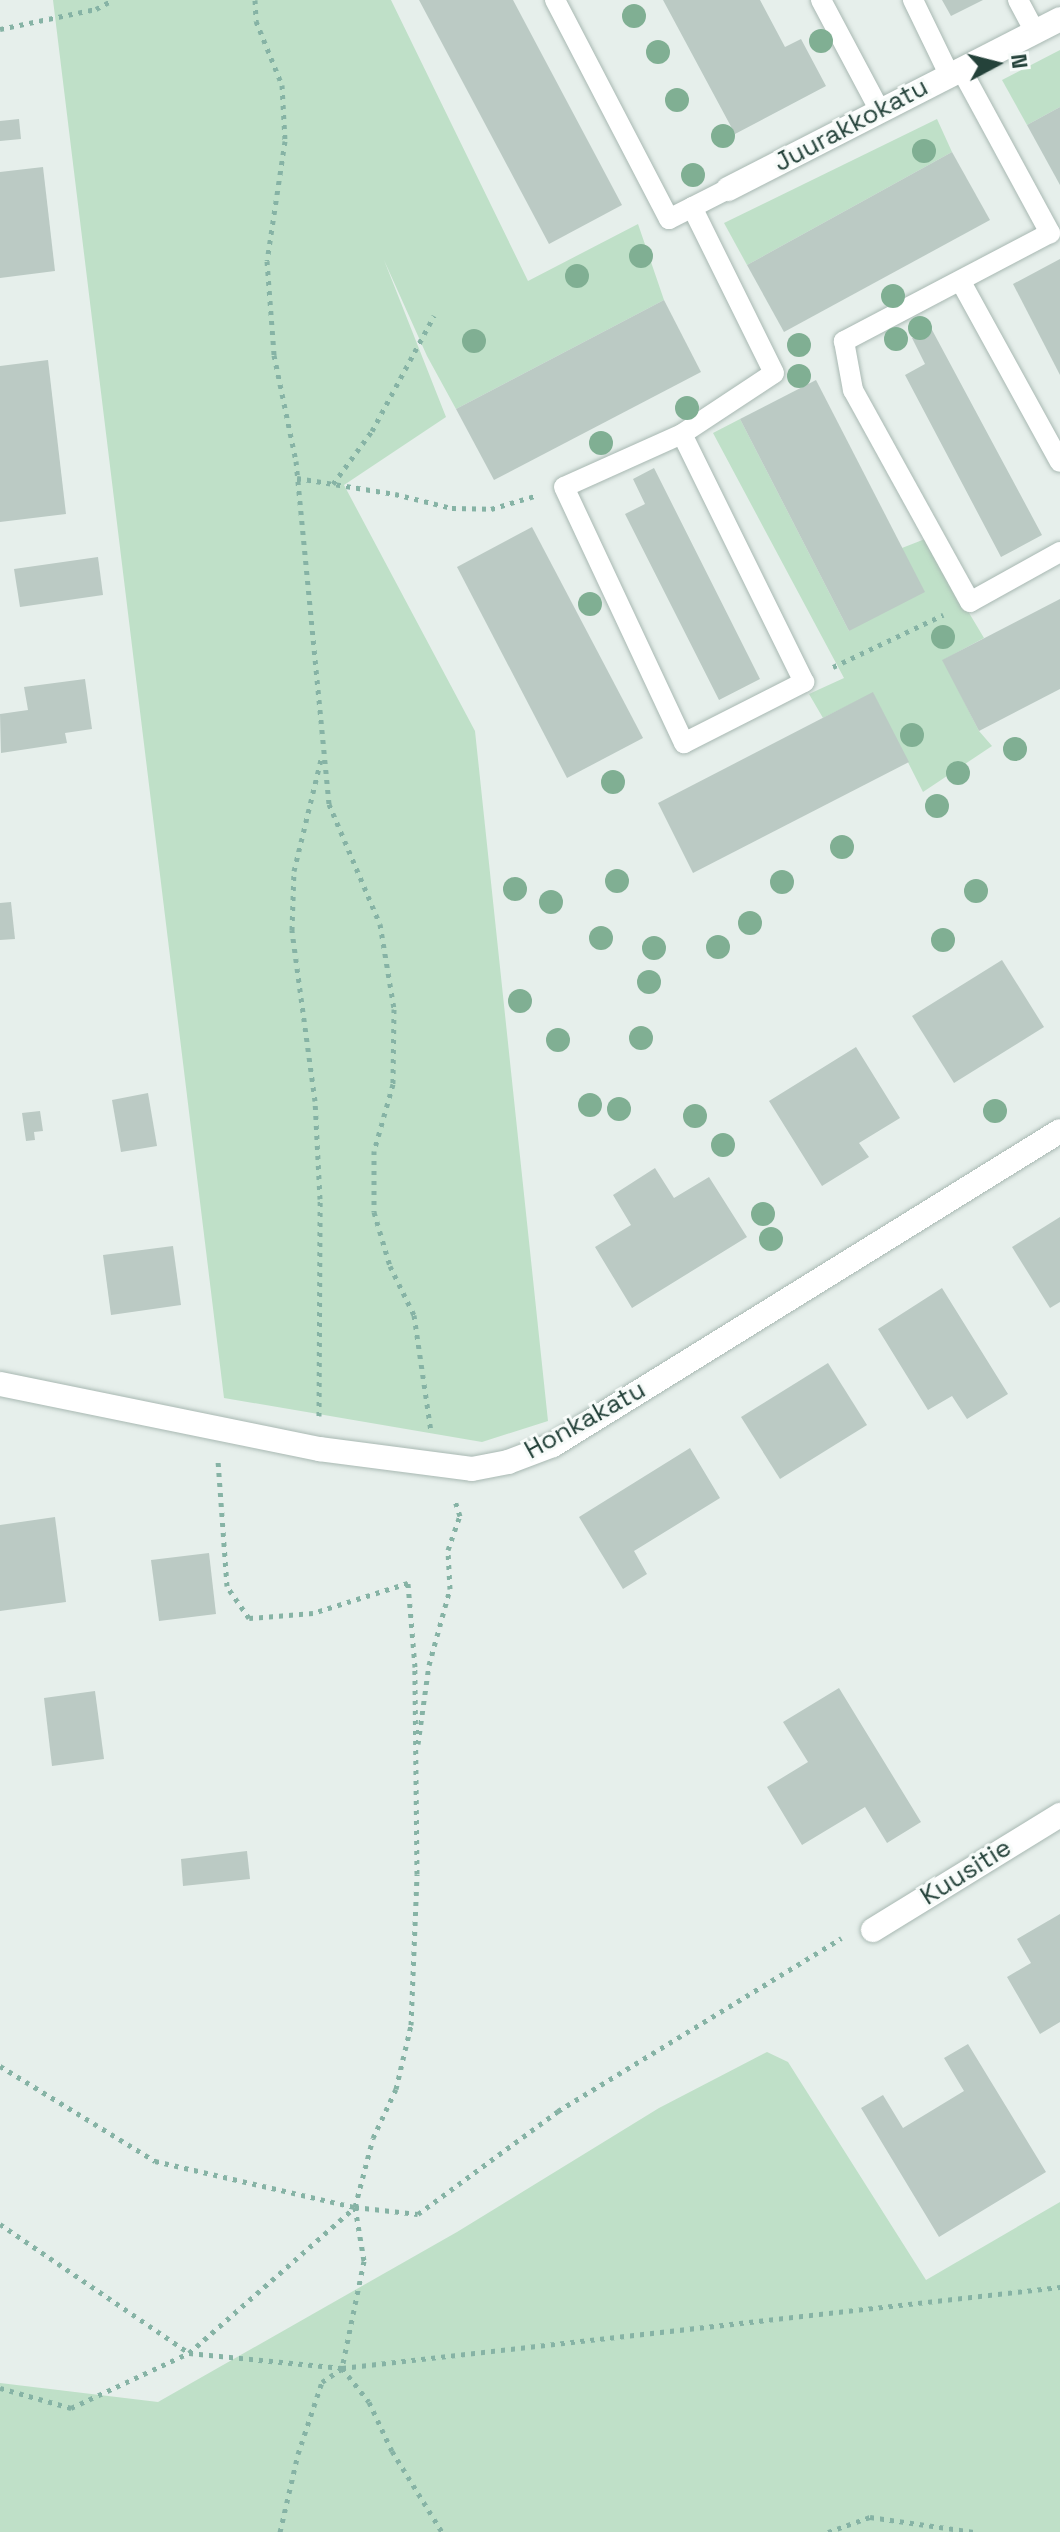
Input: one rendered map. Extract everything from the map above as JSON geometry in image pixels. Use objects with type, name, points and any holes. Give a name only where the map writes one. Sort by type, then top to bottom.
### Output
[{"type":"street","name":"Juurakkokatu","points":[[728,189],[1060,19]]},
{"type":"street","name":"Honkakatu","points":[[0,1384],[319,1449],[472,1469],[508,1462],[553,1445],[1060,1131]]},
{"type":"street","name":"Kuusitie","points":[[873,1930],[1060,1815]]},
{"type":"lane","points":[[555,0],[669,219],[728,189]]},
{"type":"lane","points":[[821,0],[880,111]]},
{"type":"lane","points":[[913,0],[1050,233],[844,341],[853,390],[970,602],[1060,552]]},
{"type":"lane","points":[[1018,0],[1035,32]]},
{"type":"lane","points":[[682,434],[804,682],[684,743],[564,487],[682,434],[774,373],[692,207]]},
{"type":"lane","points":[[961,282],[1060,462]]},
{"type":"path","points":[[0,29],[96,9],[113,0]]},
{"type":"path","points":[[255,0],[256,21],[282,85],[285,141],[267,261],[274,355],[297,478],[329,804],[380,924],[394,1009],[393,1084],[374,1151],[374,1212],[390,1266],[414,1315],[432,1442],[438,1465],[460,1516],[448,1550],[450,1589],[429,1665],[416,1761]]},
{"type":"path","points":[[333,484],[372,431],[434,316]]},
{"type":"path","points":[[297,478],[395,494],[452,508],[491,509],[564,487]]},
{"type":"path","points":[[804,682],[970,602]]},
{"type":"path","points":[[319,1449],[320,1199],[315,1101],[292,930],[294,871],[324,751]]},
{"type":"path","points":[[215,1426],[227,1586],[249,1618],[313,1613],[408,1583],[415,1667],[417,1874],[411,2025],[396,2089],[373,2138],[355,2207],[364,2261],[342,2368],[322,2382],[298,2454],[280,2532]]},
{"type":"path","points":[[0,2066],[155,2161],[355,2207],[418,2214],[558,2111],[839,1938],[873,1930]]},
{"type":"path","points":[[0,2388],[71,2408],[189,2353],[355,2207]]},
{"type":"path","points":[[0,2224],[189,2353],[342,2368],[1060,2287]]},
{"type":"path","points":[[342,2368],[369,2402],[392,2451],[442,2532]]},
{"type":"path","points":[[828,2532],[870,2517],[974,2532]]},
{"type":"green space","points":[[53,0],[391,0],[528,281],[638,224],[664,300],[456,409],[427,356],[384,260],[446,417],[344,485],[475,731],[548,1421],[482,1442],[224,1398]]},
{"type":"green space","points":[[1060,50],[1060,107],[1027,125],[1002,80]]},
{"type":"green space","points":[[937,119],[952,152],[747,265],[724,223]]},
{"type":"green space","points":[[740,419],[849,631],[902,548],[925,539],[984,638],[943,660],[979,731],[992,746],[923,792],[873,693],[823,718],[809,694],[844,678],[713,433]]},
{"type":"green space","points":[[767,2052],[788,2062],[926,2280],[1060,2202],[1060,2532],[0,2532],[0,2383],[158,2402],[457,2232],[659,2108]]},
{"type":"building","points":[[419,0],[513,0],[622,205],[549,244]]},
{"type":"building","points":[[663,0],[760,0],[785,47],[801,39],[826,86],[735,134]]},
{"type":"building","points":[[942,0],[983,0],[951,16]]},
{"type":"building","points":[[1060,107],[1060,185],[1027,125]]},
{"type":"building","points":[[19,119],[21,139],[0,141],[0,121]]},
{"type":"building","points":[[952,152],[990,220],[784,332],[747,265]]},
{"type":"building","points":[[43,167],[55,271],[0,278],[0,172]]},
{"type":"building","points":[[1060,259],[1060,375],[1013,284]]},
{"type":"building","points":[[664,300],[701,372],[494,480],[456,409]]},
{"type":"building","points":[[931,328],[1042,535],[1001,557],[905,375],[925,364],[912,338]]},
{"type":"building","points":[[48,360],[66,514],[0,522],[0,366]]},
{"type":"building","points":[[816,380],[925,592],[849,631],[740,419]]},
{"type":"building","points":[[654,468],[760,679],[719,700],[625,514],[645,504],[633,479]]},
{"type":"building","points":[[532,527],[643,738],[567,778],[457,567]]},
{"type":"building","points":[[98,557],[103,595],[20,607],[14,569]]},
{"type":"building","points":[[1060,599],[1060,689],[979,731],[942,660]]},
{"type":"building","points":[[85,679],[92,729],[65,733],[67,743],[1,753],[0,714],[28,710],[24,687]]},
{"type":"building","points":[[873,692],[909,762],[693,873],[658,803]]},
{"type":"building","points":[[11,902],[15,939],[0,940],[0,903]]},
{"type":"building","points":[[1002,960],[1044,1027],[954,1083],[912,1016]]},
{"type":"building","points":[[856,1047],[900,1118],[859,1143],[869,1157],[822,1186],[769,1101]]},
{"type":"building","points":[[148,1093],[157,1146],[121,1152],[112,1100]]},
{"type":"building","points":[[40,1111],[43,1131],[34,1132],[35,1140],[26,1141],[22,1113]]},
{"type":"building","points":[[655,1168],[674,1198],[709,1177],[747,1237],[632,1308],[595,1247],[631,1225],[613,1195]]},
{"type":"building","points":[[1060,1217],[1060,1302],[1050,1308],[1012,1247]]},
{"type":"building","points":[[173,1246],[181,1305],[111,1315],[103,1255]]},
{"type":"building","points":[[942,1288],[1008,1394],[967,1419],[952,1396],[928,1410],[878,1329]]},
{"type":"building","points":[[828,1363],[867,1425],[780,1479],[741,1417]]},
{"type":"building","points":[[690,1448],[720,1498],[634,1551],[647,1574],[623,1589],[579,1517]]},
{"type":"building","points":[[55,1517],[66,1602],[0,1611],[0,1525]]},
{"type":"building","points":[[209,1553],[216,1614],[159,1621],[151,1560]]},
{"type":"building","points":[[839,1688],[921,1822],[887,1843],[865,1807],[802,1845],[767,1787],[808,1762],[783,1722]]},
{"type":"building","points":[[95,1691],[104,1759],[52,1766],[44,1698]]},
{"type":"building","points":[[247,1851],[250,1879],[183,1886],[181,1859]]},
{"type":"building","points":[[1060,1914],[1060,2022],[1040,2034],[1007,1977],[1031,1963],[1017,1939]]},
{"type":"building","points":[[968,2044],[1046,2172],[939,2237],[861,2108],[883,2095],[903,2128],[964,2091],[944,2058]]}]
